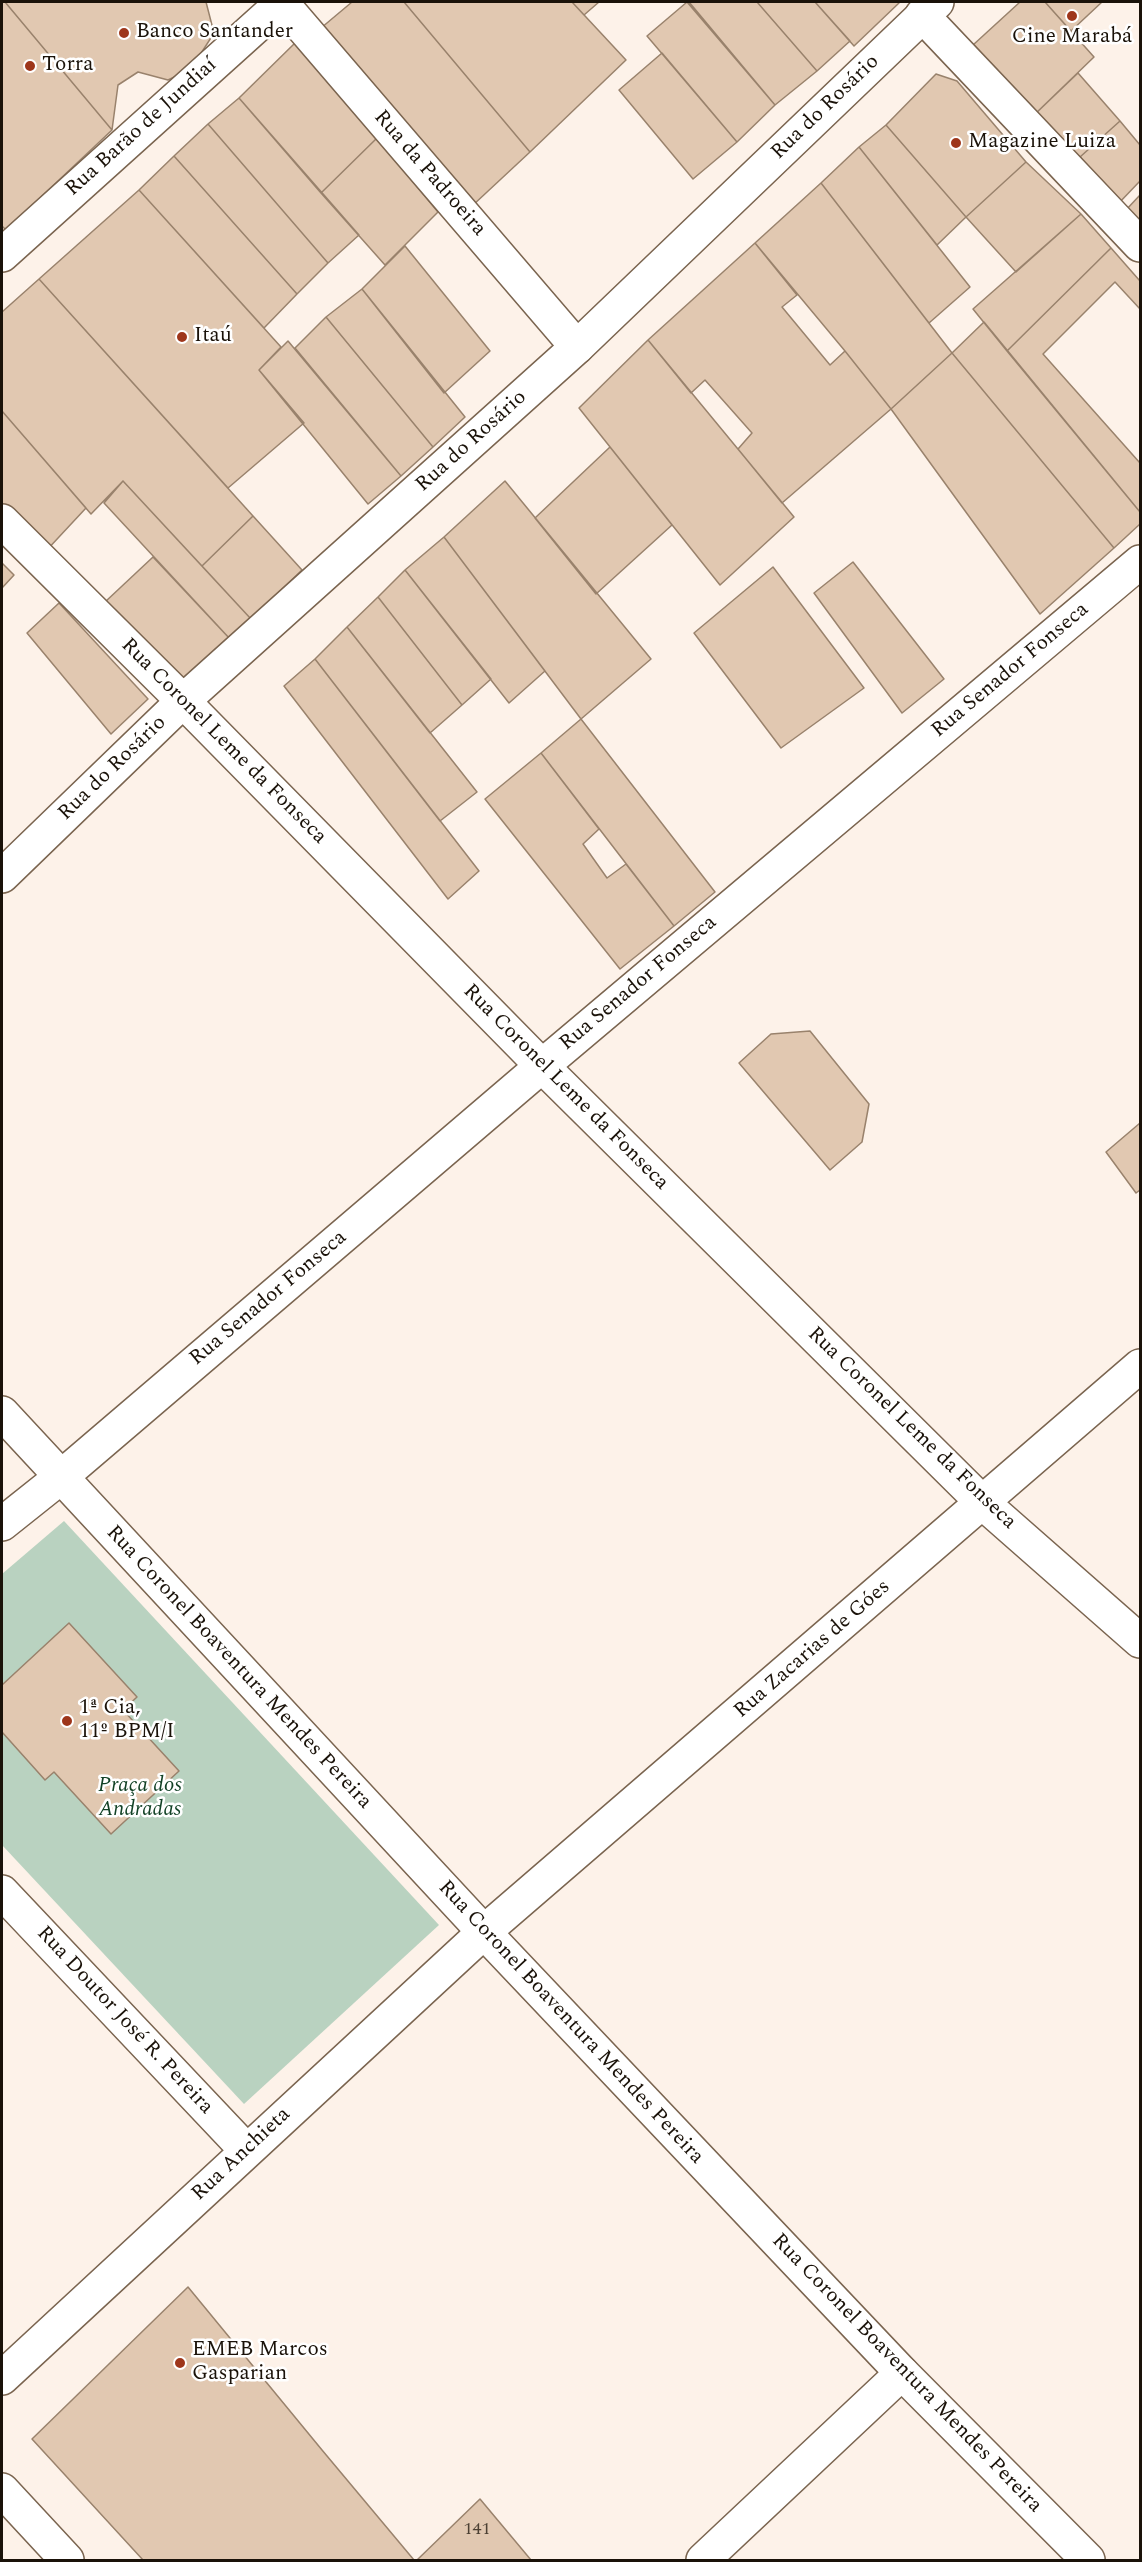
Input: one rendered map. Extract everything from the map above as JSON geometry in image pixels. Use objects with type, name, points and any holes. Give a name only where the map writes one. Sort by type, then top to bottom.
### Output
[{"type":"street","name":"Rua Barão de Jundiaí","points":[[2,255],[282,2]]},
{"type":"street","name":"Rua da Padroeira","points":[[282,2],[577,347]]},
{"type":"street","name":"Rua do Rosário","points":[[2,876],[183,701],[577,347],[930,8]]},
{"type":"street","points":[[930,8],[1140,245]]},
{"type":"street","name":"Rua Coronel Leme da Fonseca","points":[[2,521],[183,701],[542,1066],[984,1503],[1140,1641]]},
{"type":"street","name":"Rua Senador Fonseca","points":[[2,1524],[61,1477],[542,1066],[1140,562]]},
{"type":"street","name":"Rua Zacarias de Góes","points":[[484,1932],[984,1503],[1140,1366]]},
{"type":"street","name":"Rua Coronel Boaventura Mendes Pereira","points":[[2,1413],[484,1932],[902,2373],[1088,2560]]},
{"type":"street","name":"Rua Doutor José R. Pereira","points":[[2,1892],[246,2150]]},
{"type":"street","name":"Rua Anchieta","points":[[2,2378],[484,1932]]},
{"type":"street","points":[[703,2560],[902,2373]]},
{"type":"street","points":[[2,2490],[67,2560]]},
{"type":"green space","name":"Praça dos Andradas","points":[[64,1521],[439,1925],[244,2104],[2,1845],[2,1574]]},
{"type":"building","name":"Torra","points":[[2,2],[5,2],[112,130],[6,230],[2,226]]},
{"type":"building","points":[[5,2],[206,2],[214,33],[191,69],[168,80],[138,72],[118,85],[112,130]]},
{"type":"building","points":[[352,2],[404,2],[530,152],[472,206],[321,28]]},
{"type":"building","points":[[404,2],[572,2],[626,60],[530,152]]},
{"type":"building","points":[[572,2],[599,2],[584,15]]},
{"type":"building","points":[[687,2],[775,105],[737,142],[647,36]]},
{"type":"building","points":[[689,2],[757,2],[817,71],[775,105]]},
{"type":"building","points":[[757,2],[815,2],[850,41],[817,71]]},
{"type":"building","points":[[815,2],[898,2],[899,3],[854,46]]},
{"type":"building","points":[[1020,2],[1045,2],[1094,57],[1033,116],[973,45]]},
{"type":"building","name":"Cine Marabá","points":[[1045,2],[1102,2],[1071,31]]},
{"type":"building","points":[[296,42],[377,138],[321,193],[239,98]]},
{"type":"building","points":[[662,53],[737,142],[693,179],[619,90]]},
{"type":"building","points":[[1078,73],[1120,121],[1080,157],[1033,116]]},
{"type":"building","name":"Magazine Luiza","points":[[936,74],[957,81],[1026,162],[966,217],[886,125]]},
{"type":"building","points":[[239,98],[359,235],[328,263],[208,124]]},
{"type":"building","points":[[1120,121],[1140,145],[1140,181],[1118,204],[1080,157]]},
{"type":"building","points":[[208,124],[328,263],[297,294],[174,156]]},
{"type":"building","points":[[886,125],[966,217],[937,245],[859,147]]},
{"type":"building","points":[[377,138],[438,212],[385,265],[321,193]]},
{"type":"building","points":[[859,147],[970,287],[929,323],[821,183]]},
{"type":"building","points":[[174,156],[297,294],[264,328],[139,190]]},
{"type":"building","points":[[1026,162],[1081,214],[1016,272],[966,217]]},
{"type":"building","points":[[821,183],[952,353],[891,409],[755,243]]},
{"type":"building","name":"Itaú","points":[[139,190],[281,347],[259,370],[304,423],[228,488],[39,279]]},
{"type":"building","points":[[1140,195],[1140,227],[1125,211]]},
{"type":"building","points":[[1081,214],[1111,248],[1007,351],[973,309]]},
{"type":"building","points":[[755,243],[797,295],[782,307],[830,365],[845,351],[891,409],[782,503],[738,449],[752,433],[705,380],[691,393],[648,340]]},
{"type":"building","points":[[405,246],[490,351],[444,393],[362,289]]},
{"type":"building","points":[[1111,248],[1140,281],[1140,512],[1007,351]]},
{"type":"building","points":[[39,279],[253,516],[202,566],[123,481],[91,514],[2,411],[2,312]]},
{"type":"building","points":[[1115,282],[1140,309],[1140,463],[1043,354]]},
{"type":"building","points":[[362,289],[465,417],[433,447],[326,317]]},
{"type":"building","points":[[326,317],[433,447],[401,476],[295,348]]},
{"type":"building","points":[[984,322],[1140,512],[1140,524],[1114,548],[952,353]]},
{"type":"building","points":[[648,340],[794,517],[720,585],[579,408]]},
{"type":"building","points":[[288,341],[401,476],[368,504],[259,370]]},
{"type":"building","points":[[952,353],[1114,548],[1040,614],[891,409]]},
{"type":"building","points":[[2,411],[86,508],[45,552],[2,509]]},
{"type":"building","points":[[610,447],[672,525],[596,594],[535,518]]},
{"type":"building","points":[[123,481],[251,619],[230,639],[104,503]]},
{"type":"building","points":[[505,481],[651,659],[581,719],[444,537]]},
{"type":"building","points":[[253,516],[302,570],[251,619],[202,566]]},
{"type":"building","points":[[444,537],[545,671],[509,703],[405,570]]},
{"type":"building","points":[[153,557],[230,639],[183,683],[105,602]]},
{"type":"building","points":[[853,562],[944,679],[902,713],[814,593]]},
{"type":"building","points":[[2,563],[14,575],[2,588]]},
{"type":"building","points":[[773,567],[864,688],[781,748],[694,633]]},
{"type":"building","points":[[405,570],[491,679],[462,705],[378,597]]},
{"type":"building","points":[[378,597],[462,705],[430,733],[347,627]]},
{"type":"building","points":[[59,603],[148,699],[111,734],[27,633]]},
{"type":"building","points":[[347,627],[477,792],[440,821],[315,659]]},
{"type":"building","points":[[315,659],[479,871],[448,899],[284,686]]},
{"type":"building","points":[[581,719],[715,892],[674,926],[541,753]]},
{"type":"building","points":[[541,753],[599,829],[583,844],[607,878],[626,864],[674,926],[620,969],[485,799]]},
{"type":"building","points":[[810,1031],[869,1104],[862,1142],[830,1170],[739,1063],[771,1034]]},
{"type":"building","points":[[1140,1123],[1140,1190],[1136,1193],[1106,1152]]},
{"type":"building","name":"1ª Cia, 11º BPM/I","points":[[69,1623],[137,1697],[123,1710],[179,1771],[111,1834],[54,1772],[45,1780],[2,1732],[2,1685]]},
{"type":"building","name":"EMEB Marcos Gasparian","points":[[188,2287],[414,2560],[143,2560],[32,2439]]},
{"type":"building","points":[[480,2499],[531,2560],[417,2560]]},
{"type":"place","name":"Cine Marabá","points":[[1072,16]]},
{"type":"place","name":"Banco Santander","points":[[124,33]]},
{"type":"place","name":"Torra","points":[[30,66]]},
{"type":"place","name":"Magazine Luiza","points":[[956,143]]},
{"type":"place","name":"Itaú","points":[[182,337]]},
{"type":"place","name":"1ª Cia, 11º BPM/I","points":[[67,1721]]},
{"type":"place","name":"EMEB Marcos Gasparian","points":[[180,2363]]}]
